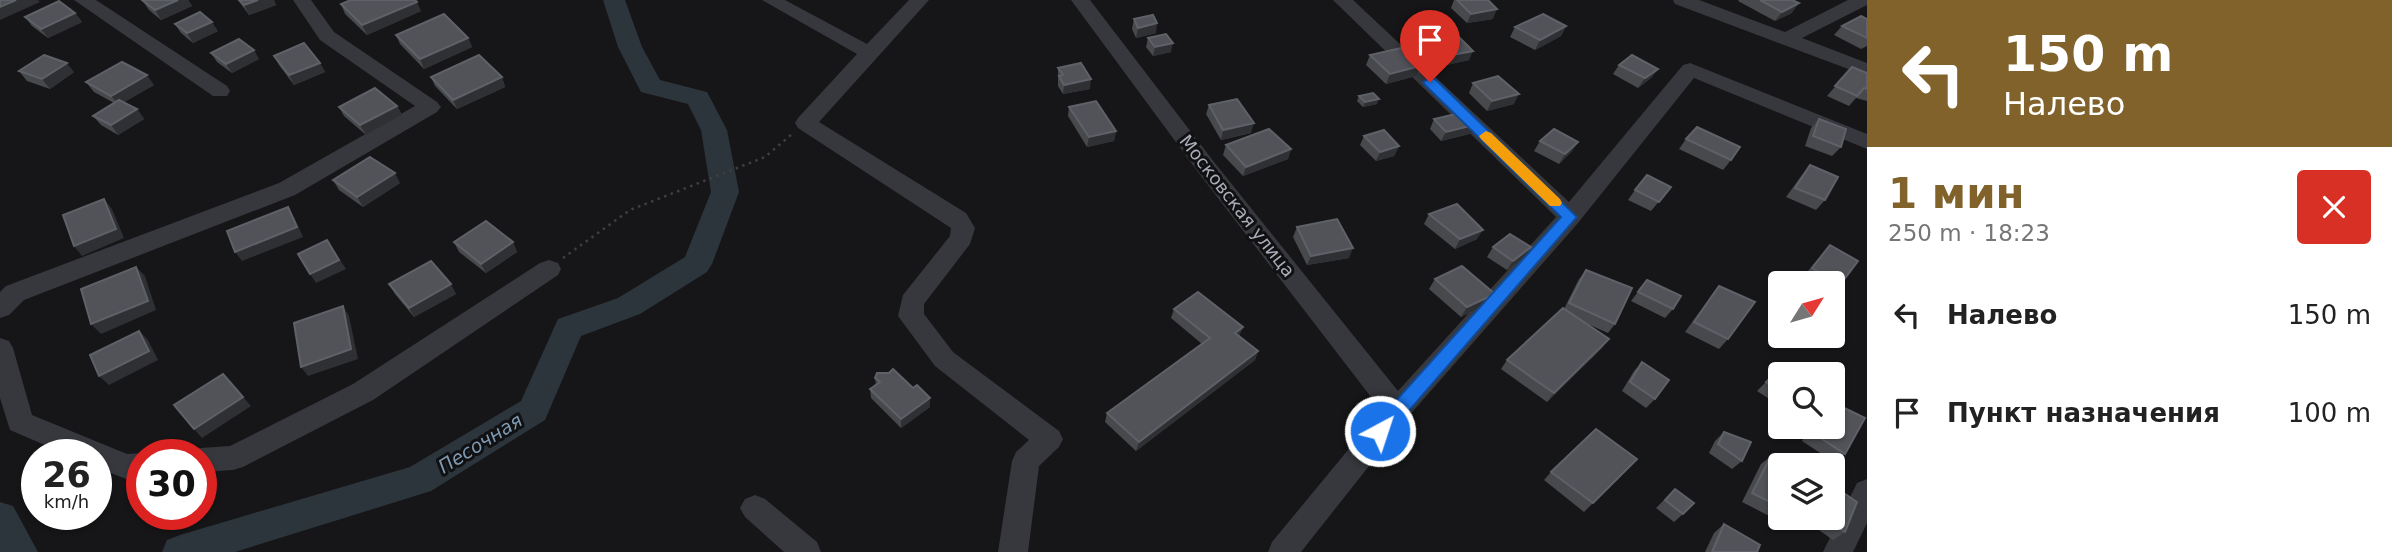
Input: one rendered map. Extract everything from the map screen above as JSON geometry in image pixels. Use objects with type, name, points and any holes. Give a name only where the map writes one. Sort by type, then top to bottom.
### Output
[{"type":"street","points":[[83,0],[220,91]]},
{"type":"street","points":[[0,308],[15,293],[287,189],[430,107],[327,36],[302,0]]},
{"type":"street","points":[[771,0],[869,53]]},
{"type":"street","points":[[920,0],[806,123],[958,219],[963,228],[962,238],[912,302],[911,316],[944,359],[1049,439],[1026,461],[1013,552]]},
{"type":"street","name":"Московская улица","points":[[1080,0],[1206,167],[1397,410]]},
{"type":"street","points":[[1342,0],[1570,217]]},
{"type":"street","points":[[1682,0],[1867,70]]},
{"type":"street","points":[[1786,39],[1862,0]]},
{"type":"street","points":[[1283,552],[1397,410],[1570,217],[1690,69],[1867,142]]},
{"type":"street","points":[[217,459],[233,458],[363,393],[549,269]]},
{"type":"street","points":[[0,348],[20,422],[126,467]]},
{"type":"street","points":[[1839,552],[1867,492]]},
{"type":"street","points":[[755,508],[806,552]]},
{"type":"path","points":[[549,269],[629,210],[765,157],[806,123]]},
{"type":"building","points":[[0,0],[16,0],[0,7]]},
{"type":"building","points":[[142,0],[178,0],[155,10]]},
{"type":"building","points":[[239,0],[258,0],[244,5]]},
{"type":"building","points":[[351,0],[417,2],[362,25],[341,4]]},
{"type":"building","points":[[1457,0],[1488,0],[1497,9],[1471,14]]},
{"type":"building","points":[[1760,0],[1792,0],[1799,3],[1782,12]]},
{"type":"building","points":[[59,1],[75,13],[41,29],[25,17]]},
{"type":"building","points":[[200,12],[212,22],[187,33],[175,24]]},
{"type":"building","points":[[444,14],[468,38],[420,59],[396,35]]},
{"type":"building","points":[[1543,14],[1566,26],[1540,40],[1515,27]]},
{"type":"building","points":[[1153,15],[1157,23],[1138,28],[1134,19]]},
{"type":"building","points":[[1861,16],[1867,19],[1867,38],[1842,26]]},
{"type":"building","points":[[1166,34],[1173,43],[1155,47],[1148,38]]},
{"type":"building","points":[[1456,34],[1473,51],[1447,56],[1428,39]]},
{"type":"building","points":[[239,39],[254,50],[226,64],[211,53]]},
{"type":"building","points":[[304,43],[320,63],[289,75],[274,56]]},
{"type":"building","points":[[1401,48],[1420,66],[1390,74],[1370,55]]},
{"type":"building","points":[[44,55],[67,63],[42,79],[19,71]]},
{"type":"building","points":[[479,55],[502,77],[453,100],[431,77]]},
{"type":"building","points":[[1632,55],[1658,69],[1645,78],[1619,65]]},
{"type":"building","points":[[122,62],[147,75],[111,96],[86,82]]},
{"type":"building","points":[[1081,63],[1091,79],[1064,85],[1059,76],[1063,75],[1058,68]]},
{"type":"building","points":[[1852,67],[1867,73],[1867,89],[1864,88],[1857,96],[1835,86]]},
{"type":"building","points":[[1498,76],[1519,94],[1492,101],[1473,83]]},
{"type":"building","points":[[375,88],[397,106],[360,125],[339,107]]},
{"type":"building","points":[[1373,93],[1379,99],[1365,102],[1359,96]]},
{"type":"building","points":[[1237,99],[1254,123],[1223,130],[1209,105]]},
{"type":"building","points":[[119,100],[137,109],[111,125],[93,116]]},
{"type":"building","points":[[1096,101],[1116,131],[1089,137],[1069,107]]},
{"type":"building","points":[[1464,112],[1478,124],[1446,132],[1434,119]]},
{"type":"building","points":[[1819,119],[1846,129],[1841,147],[1813,136]]},
{"type":"building","points":[[1697,127],[1740,147],[1731,160],[1686,139]]},
{"type":"building","points":[[1269,129],[1291,149],[1246,167],[1226,145]]},
{"type":"building","points":[[1554,129],[1578,142],[1565,154],[1540,141]]},
{"type":"building","points":[[1384,130],[1399,146],[1380,152],[1364,136]]},
{"type":"building","points":[[370,157],[395,173],[357,197],[333,180]]},
{"type":"building","points":[[1810,165],[1838,177],[1825,200],[1795,188]]},
{"type":"building","points":[[1647,175],[1671,187],[1659,202],[1635,190]]},
{"type":"building","points":[[104,199],[116,229],[74,246],[63,215]]},
{"type":"building","points":[[1457,204],[1483,230],[1460,239],[1429,214]]},
{"type":"building","points":[[288,207],[297,227],[235,252],[227,231]]},
{"type":"building","points":[[1337,219],[1353,248],[1311,256],[1297,227]]},
{"type":"building","points":[[486,221],[513,242],[481,264],[454,242]]},
{"type":"building","points":[[1510,234],[1531,247],[1513,261],[1493,247]]},
{"type":"building","points":[[327,240],[339,260],[310,274],[298,254]]},
{"type":"building","points":[[1830,245],[1858,261],[1845,278],[1845,271],[1817,271],[1812,268]]},
{"type":"building","points":[[431,261],[451,284],[409,308],[389,284]]},
{"type":"building","points":[[1462,266],[1495,294],[1467,307],[1435,279]]},
{"type":"building","points":[[136,267],[148,301],[91,324],[81,289]]},
{"type":"building","points":[[1586,270],[1632,288],[1615,324],[1569,303]]},
{"type":"building","points":[[1647,280],[1681,296],[1673,309],[1638,292]]},
{"type":"building","points":[[1719,286],[1755,302],[1728,339],[1694,322]]},
{"type":"building","points":[[1198,292],[1243,327],[1235,333],[1258,351],[1139,442],[1107,413],[1210,338],[1174,309]]},
{"type":"building","points":[[343,306],[351,349],[301,367],[294,323]]},
{"type":"building","points":[[1563,308],[1609,339],[1554,393],[1507,360]]},
{"type":"building","points":[[139,331],[149,351],[99,376],[90,355]]},
{"type":"building","points":[[1642,362],[1669,380],[1655,399],[1630,382]]},
{"type":"building","points":[[893,369],[913,388],[917,385],[930,398],[901,419],[870,389],[880,382],[875,378],[877,373],[889,373]]},
{"type":"building","points":[[223,374],[243,397],[194,429],[174,405]]},
{"type":"building","points":[[1845,408],[1865,418],[1843,453],[1822,439],[1845,439]]},
{"type":"building","points":[[1596,429],[1637,459],[1593,503],[1551,472]]},
{"type":"building","points":[[1724,432],[1751,442],[1742,461],[1718,444]]},
{"type":"building","points":[[1768,462],[1768,501],[1752,493]]},
{"type":"building","points":[[1675,489],[1694,503],[1683,514],[1665,500]]},
{"type":"building","points":[[1845,494],[1857,502],[1845,532],[1842,530],[1845,530]]},
{"type":"building","points":[[1724,524],[1760,545],[1757,552],[1712,552]]},
{"type":"waterway","name":"Песочная","points":[[180,552],[419,480],[533,410],[569,328],[629,306],[697,264],[725,192],[714,130],[698,98],[650,86],[630,47],[614,0]]},
{"type":"waterway","name":"Песочная","points":[[0,518],[20,552]]},
{"type":"slow traffic","points":[[1486,136],[1555,203]]},
{"type":"route","points":[[1380,431],[1570,217],[1430,82]]}]
